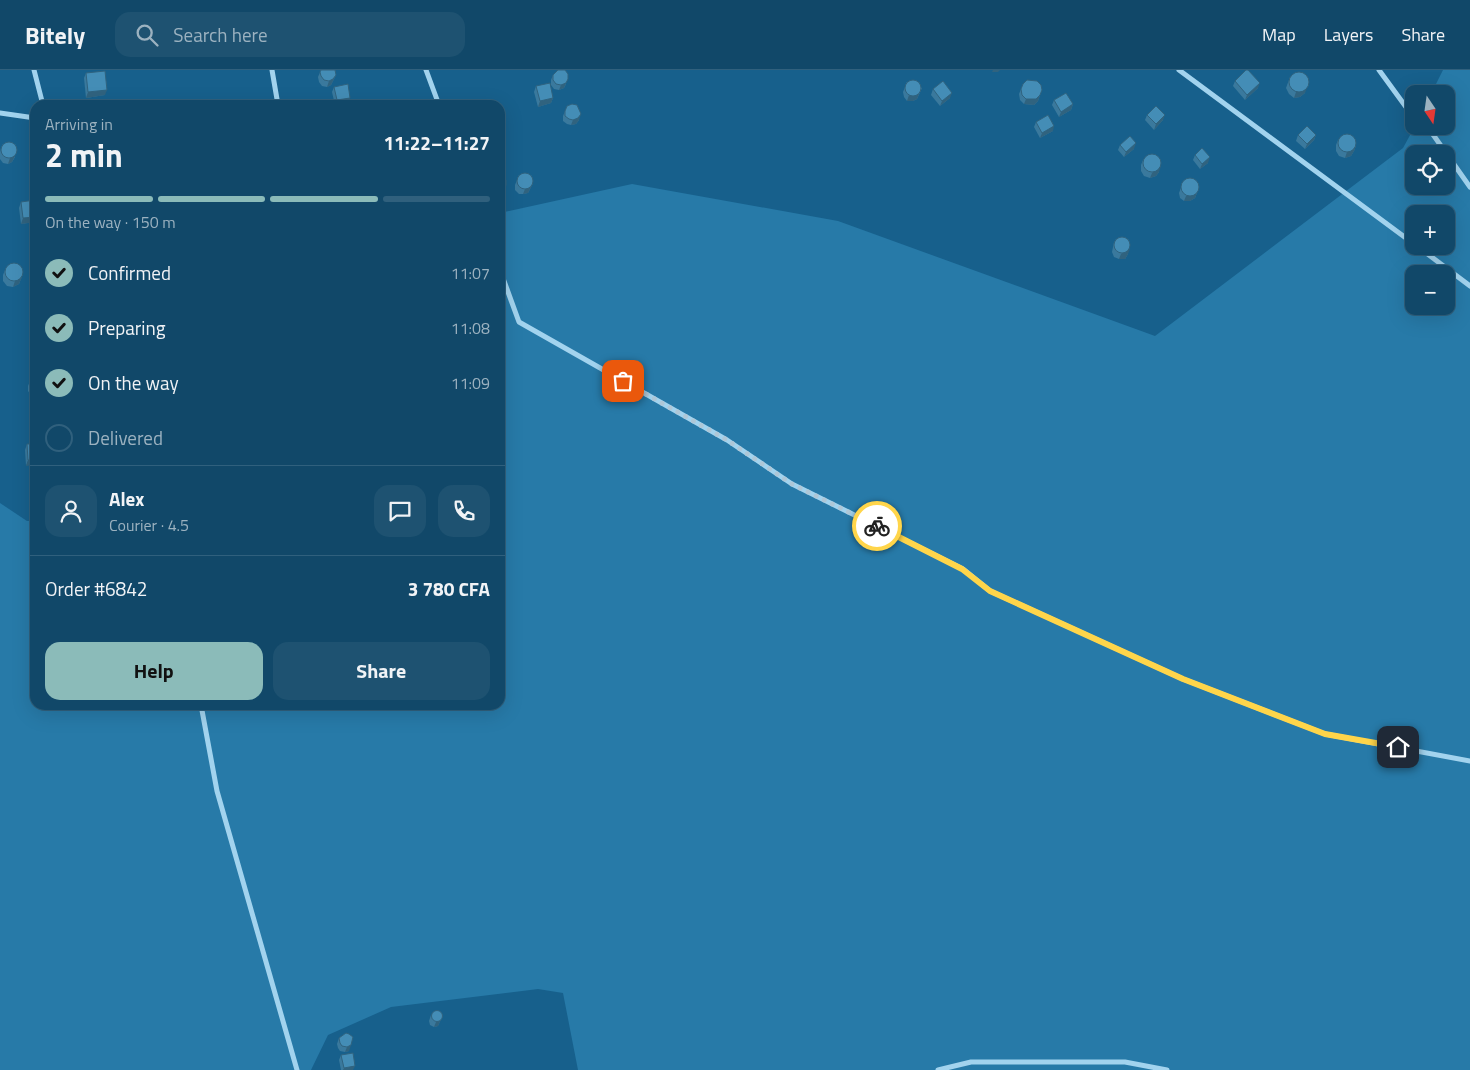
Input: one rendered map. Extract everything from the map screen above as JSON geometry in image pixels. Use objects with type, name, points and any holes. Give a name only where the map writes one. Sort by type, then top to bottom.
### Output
[{"type":"street","points":[[34,70],[42,100]]},
{"type":"street","points":[[272,70],[277,100]]},
{"type":"street","points":[[426,70],[437,100]]},
{"type":"street","points":[[1179,70],[1405,237]]},
{"type":"street","points":[[1379,70],[1405,106]]},
{"type":"street","points":[[0,113],[30,117]]},
{"type":"street","points":[[1433,135],[1470,187]]},
{"type":"street","points":[[1429,255],[1470,286]]},
{"type":"street","points":[[505,284],[519,322],[727,440],[792,484],[962,569],[990,591],[1183,679],[1325,734],[1470,761]]},
{"type":"street","points":[[202,710],[217,791],[297,1070]]},
{"type":"street","points":[[938,1070],[971,1062],[1124,1062],[1167,1070]]},
{"type":"shaded area","points":[[1443,70],[1470,70],[1470,1070],[578,1070],[563,993],[538,989],[391,1007],[328,1035],[311,1070],[0,1070],[0,503],[27,521],[30,521],[30,710],[505,710],[505,212],[632,184],[838,221],[1155,336],[1403,148],[1410,135],[1455,135],[1455,85],[1436,85]]},
{"type":"building","points":[[321,70],[335,70],[336,75],[329,81],[324,80],[321,76]]},
{"type":"building","points":[[558,70],[565,70],[568,74],[566,83],[561,85],[556,84],[553,80],[553,75]]},
{"type":"building","points":[[1246,70],[1260,83],[1247,95],[1235,81]]},
{"type":"building","points":[[105,71],[107,90],[88,92],[86,73]]},
{"type":"building","points":[[1299,72],[1306,75],[1309,82],[1306,89],[1299,92],[1292,89],[1289,82],[1292,75]]},
{"type":"building","points":[[910,80],[916,80],[921,85],[919,94],[910,96],[905,91],[905,85]]},
{"type":"building","points":[[1027,80],[1037,81],[1041,85],[1042,90],[1036,99],[1026,99],[1022,95],[1021,89]]},
{"type":"building","points":[[943,81],[952,93],[942,101],[933,89]]},
{"type":"building","points":[[550,83],[553,98],[540,101],[536,86]]},
{"type":"building","points":[[348,84],[350,98],[337,100],[334,87]]},
{"type":"building","points":[[1066,93],[1073,104],[1061,112],[1054,100]]},
{"type":"building","points":[[577,105],[581,114],[573,120],[565,116],[567,106]]},
{"type":"building","points":[[1156,106],[1165,115],[1156,124],[1147,115]]},
{"type":"building","points":[[1048,115],[1054,126],[1042,133],[1036,122]]},
{"type":"building","points":[[1307,126],[1316,135],[1307,144],[1298,135]]},
{"type":"building","points":[[1347,134],[1354,136],[1356,143],[1354,150],[1347,152],[1340,150],[1338,143],[1340,136]]},
{"type":"building","points":[[1130,136],[1136,143],[1126,152],[1120,145]]},
{"type":"building","points":[[9,142],[17,150],[9,158],[1,150]]},
{"type":"building","points":[[1202,148],[1210,157],[1202,164],[1195,155]]},
{"type":"building","points":[[1148,154],[1156,154],[1161,159],[1159,170],[1148,172],[1143,167],[1143,159]]},
{"type":"building","points":[[525,173],[533,181],[525,189],[517,181]]},
{"type":"building","points":[[1190,178],[1196,181],[1199,187],[1196,193],[1190,196],[1184,193],[1181,187],[1184,181]]},
{"type":"building","points":[[30,201],[30,217],[23,218],[21,202]]},
{"type":"building","points":[[1119,237],[1125,237],[1130,242],[1128,251],[1119,253],[1114,248],[1114,242]]},
{"type":"building","points":[[14,263],[22,268],[23,272],[18,280],[14,281],[6,276],[5,272],[10,264]]},
{"type":"building","points":[[27,444],[30,444],[30,460],[28,460]]},
{"type":"building","points":[[435,1011],[439,1011],[442,1016],[441,1020],[435,1021],[432,1018],[432,1014]]},
{"type":"building","points":[[346,1033],[353,1037],[351,1045],[347,1047],[342,1046],[339,1038]]},
{"type":"building","points":[[353,1053],[355,1066],[344,1068],[341,1055]]},
{"type":"way so far","points":[[623,381],[727,440],[792,484],[877,526]]},
{"type":"route","points":[[877,526],[962,569],[990,591],[1183,679],[1325,734],[1398,747]]}]
